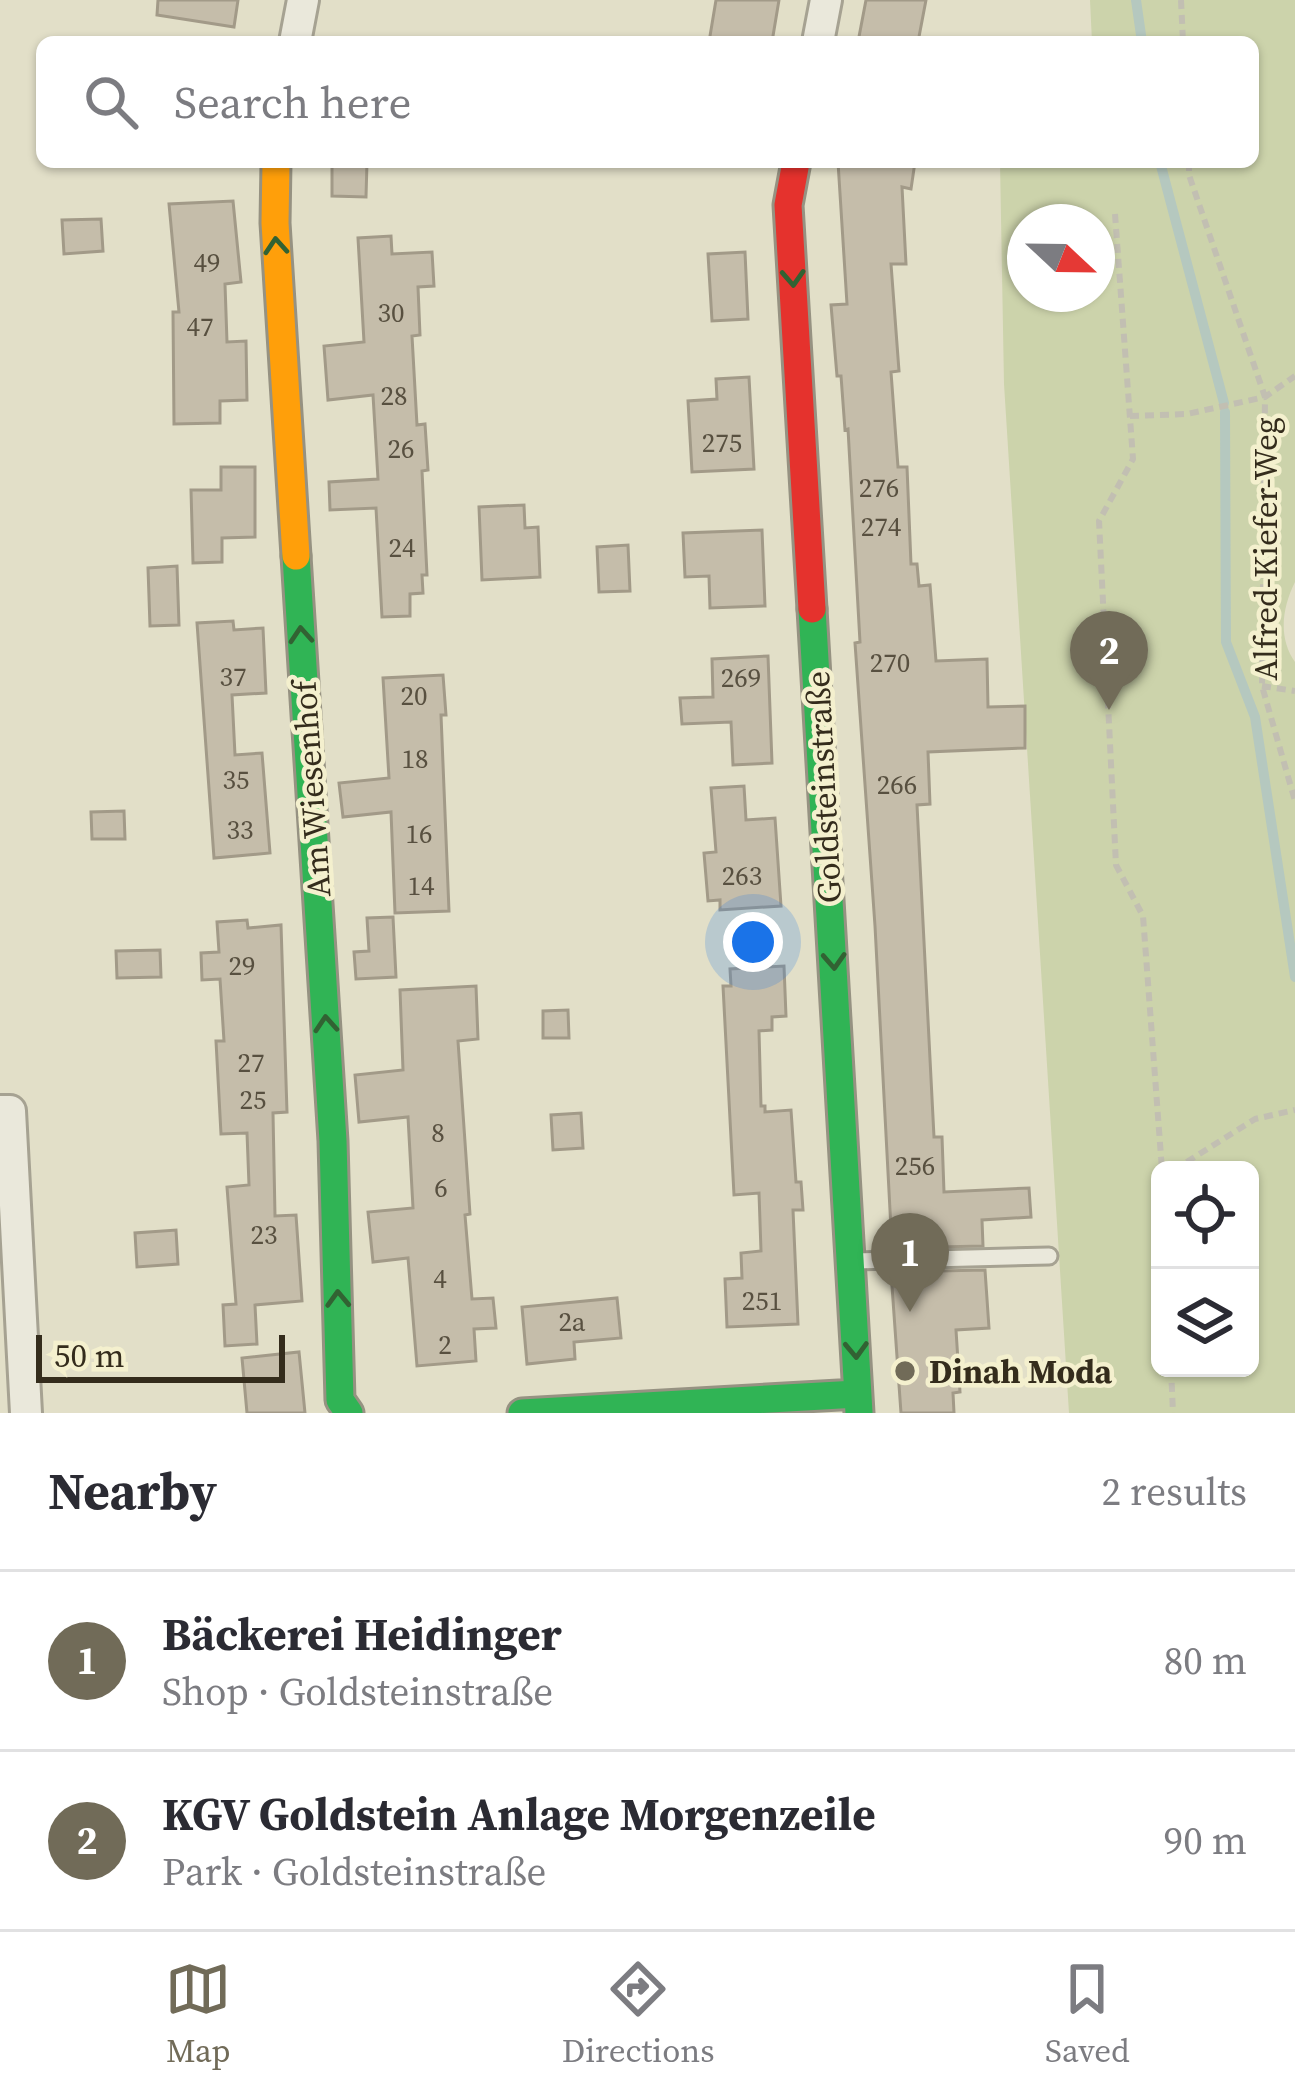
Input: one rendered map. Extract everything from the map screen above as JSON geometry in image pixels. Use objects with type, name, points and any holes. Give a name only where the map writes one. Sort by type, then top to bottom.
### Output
[{"type":"street","points":[[296,36],[303,0]]},
{"type":"street","points":[[819,36],[826,0]]},
{"type":"street","name":"Am Wiesenhof","points":[[276,168],[274,224],[333,1141],[340,1400],[349,1413]]},
{"type":"street","name":"Goldsteinstraße","points":[[795,168],[788,205],[858,1403]]},
{"type":"street","points":[[0,1111],[10,1111],[26,1413]]},
{"type":"street","points":[[522,1413],[858,1403]]},
{"type":"lane","points":[[852,1261],[1049,1256]]},
{"type":"path","points":[[1181,0],[1183,36]]},
{"type":"path","name":"Alfred-Kiefer-Weg","points":[[1189,168],[1265,397],[1262,686],[1295,801]]},
{"type":"path","points":[[1115,214],[1133,459],[1100,521],[1100,544],[1116,865],[1143,916],[1161,1161]]},
{"type":"path","points":[[1130,416],[1187,414],[1265,397],[1295,376]]},
{"type":"path","points":[[1262,686],[1295,691]]},
{"type":"path","points":[[1188,1161],[1255,1119],[1295,1110]]},
{"type":"path","points":[[1171,1377],[1173,1413]]},
{"type":"green space","points":[[1090,0],[1295,0],[1295,582],[1284,623],[1295,662],[1295,1413],[1069,1413],[1004,384],[1000,168],[1259,168],[1259,36],[1092,36]]},
{"type":"building","points":[[158,0],[238,0],[234,27],[157,15]]},
{"type":"building","points":[[716,0],[779,0],[773,36],[710,36]]},
{"type":"building","points":[[866,0],[926,0],[919,36],[859,36]]},
{"type":"building","points":[[332,168],[367,168],[366,197],[332,196]]},
{"type":"building","points":[[838,168],[914,168],[911,189],[902,187],[906,264],[891,264],[899,371],[891,372],[898,467],[907,467],[911,564],[917,564],[919,586],[930,585],[936,661],[987,659],[988,707],[1025,706],[1025,748],[928,752],[930,804],[917,805],[934,1137],[942,1137],[944,1192],[1029,1188],[1031,1217],[982,1220],[983,1246],[892,1248],[855,643],[860,642],[848,429],[841,376],[837,376],[831,305],[847,304]]},
{"type":"building","points":[[233,201],[241,282],[225,284],[227,342],[246,341],[247,400],[220,401],[220,423],[174,424],[173,312],[179,312],[169,204]]},
{"type":"building","points":[[101,219],[103,251],[64,254],[62,220]]},
{"type":"building","points":[[391,236],[392,254],[432,252],[434,286],[418,287],[420,335],[412,336],[417,425],[425,424],[428,470],[422,471],[427,575],[422,575],[423,593],[410,594],[410,616],[382,617],[376,508],[330,510],[329,482],[378,479],[373,395],[328,400],[324,346],[364,342],[358,238]]},
{"type":"building","points":[[745,252],[748,319],[712,321],[708,254]]},
{"type":"building","points":[[749,377],[754,469],[692,472],[688,401],[717,399],[716,379]]},
{"type":"building","points":[[221,467],[255,467],[255,537],[222,538],[222,562],[193,563],[191,490],[221,490]]},
{"type":"building","points":[[524,505],[525,528],[538,527],[540,577],[482,580],[479,507]]},
{"type":"building","points":[[762,530],[765,606],[710,608],[709,576],[685,577],[683,533]]},
{"type":"building","points":[[628,545],[630,591],[599,592],[597,547]]},
{"type":"building","points":[[177,566],[179,625],[150,626],[148,568]]},
{"type":"building","points":[[233,621],[234,630],[263,628],[266,693],[232,695],[235,755],[262,753],[270,853],[214,858],[197,623]]},
{"type":"building","points":[[768,656],[772,763],[733,765],[731,722],[682,724],[680,698],[713,697],[712,659]]},
{"type":"building","points":[[443,675],[449,911],[395,913],[391,812],[343,817],[339,783],[389,778],[383,678]]},
{"type":"building","points":[[744,786],[746,820],[775,818],[781,906],[720,910],[720,900],[708,901],[704,853],[716,852],[711,788]]},
{"type":"building","points":[[124,811],[125,839],[92,839],[91,812]]},
{"type":"building","points":[[393,917],[396,977],[356,979],[354,952],[369,951],[367,918]]},
{"type":"building","points":[[247,920],[248,928],[281,925],[287,1112],[273,1113],[275,1216],[296,1215],[302,1301],[255,1305],[257,1344],[225,1346],[223,1305],[236,1304],[227,1187],[249,1185],[247,1133],[221,1134],[216,1041],[224,1041],[220,979],[202,980],[201,953],[219,952],[217,922]]},
{"type":"building","points":[[160,950],[161,977],[117,978],[116,951]]},
{"type":"building","points":[[784,966],[786,1016],[772,1017],[772,1030],[759,1031],[761,1106],[765,1112],[791,1110],[796,1182],[801,1182],[803,1210],[793,1210],[798,1324],[727,1327],[725,1279],[742,1278],[741,1253],[761,1251],[759,1193],[734,1195],[723,986],[731,986],[730,969]]},
{"type":"building","points":[[476,986],[478,1039],[458,1041],[470,1214],[465,1215],[472,1299],[493,1298],[496,1328],[474,1329],[476,1361],[417,1366],[408,1258],[373,1262],[368,1212],[413,1208],[408,1117],[359,1122],[355,1075],[403,1070],[400,990]]},
{"type":"building","points":[[568,1010],[569,1038],[543,1038],[543,1011]]},
{"type":"building","points":[[581,1113],[583,1148],[553,1150],[551,1115]]},
{"type":"building","points":[[176,1230],[178,1264],[137,1267],[135,1233]]},
{"type":"building","points":[[985,1270],[989,1328],[956,1330],[960,1392],[953,1393],[954,1413],[901,1413],[891,1272]]},
{"type":"building","points":[[617,1298],[621,1338],[574,1342],[575,1359],[527,1364],[522,1307]]},
{"type":"building","points":[[299,1352],[305,1413],[247,1413],[242,1358]]},
{"type":"waterway","points":[[1136,0],[1141,36]]},
{"type":"waterway","points":[[1162,168],[1224,403]]},
{"type":"waterway","points":[[1225,412],[1226,642],[1255,717],[1295,977]]},
{"type":"traffic: fast","points":[[296,556],[333,1141],[340,1400],[349,1413]]},
{"type":"traffic: fast","points":[[812,609],[859,1413]]},
{"type":"traffic: fast","points":[[522,1413],[857,1394]]},
{"type":"traffic: slow","points":[[276,168],[275,223],[296,556]]},
{"type":"traffic: jam","points":[[795,168],[788,205],[812,609]]},
{"type":"place","name":"KGV Goldstein Anlage Morgenzeile","points":[[1109,710]]},
{"type":"place","name":"Bäckerei Heidinger","points":[[910,1312]]},
{"type":"place","name":"Dinah Moda","points":[[905,1371]]}]
